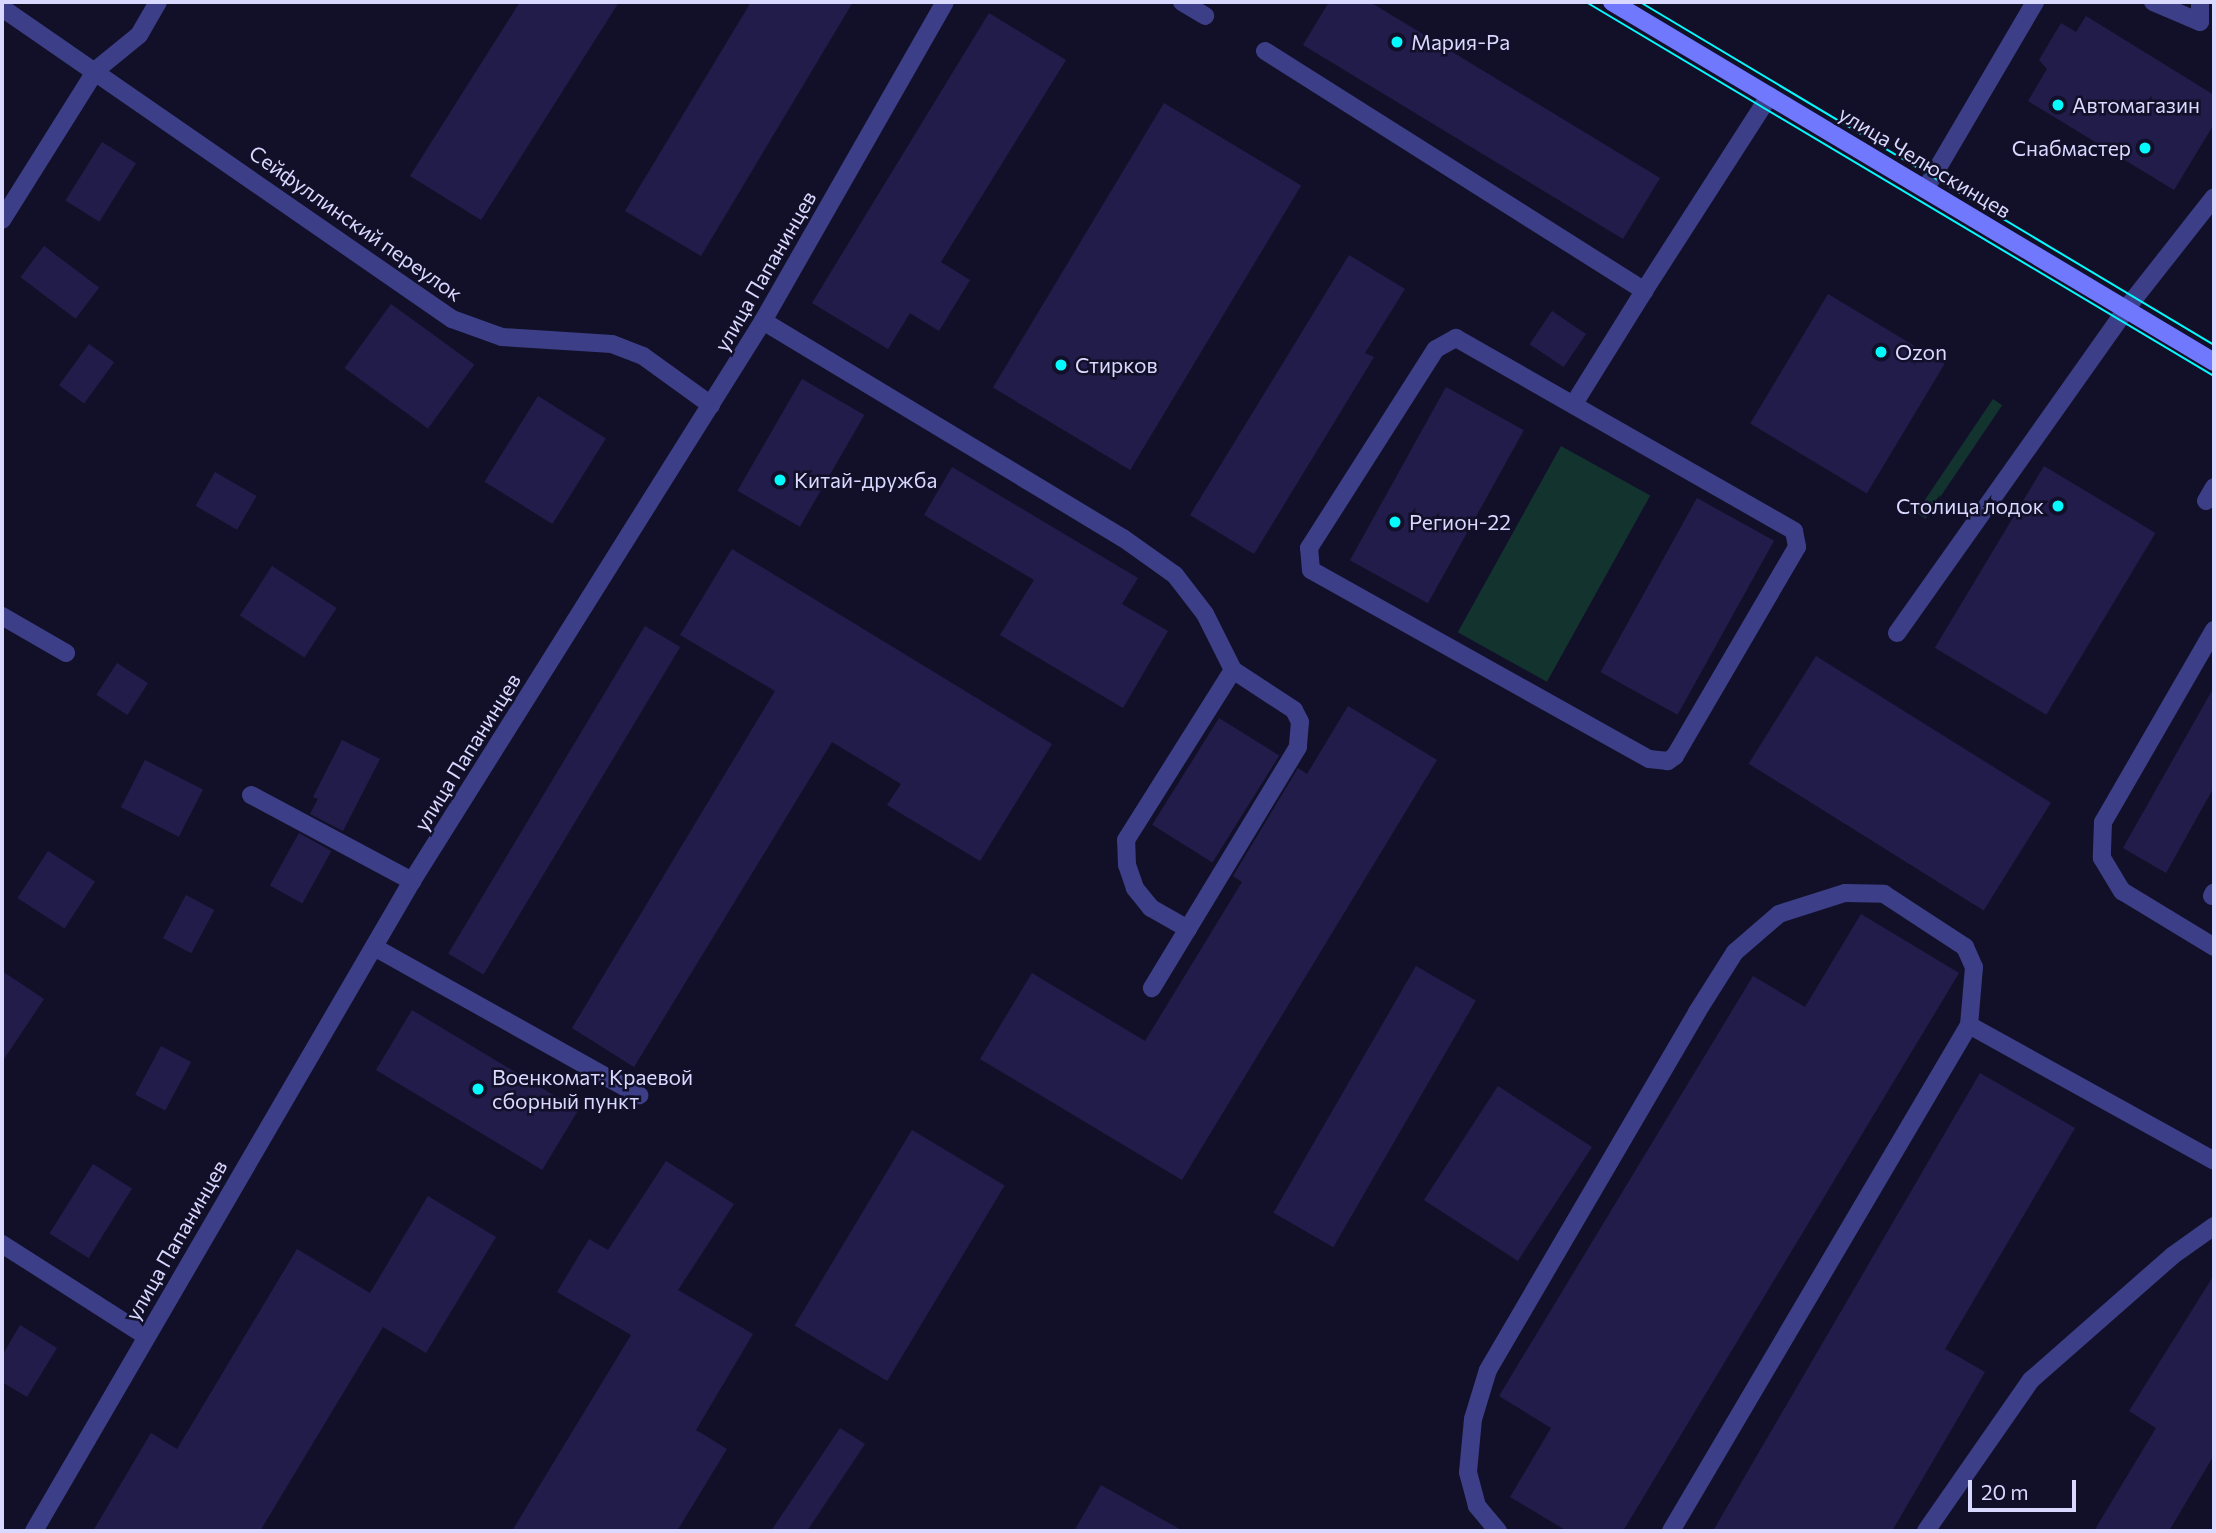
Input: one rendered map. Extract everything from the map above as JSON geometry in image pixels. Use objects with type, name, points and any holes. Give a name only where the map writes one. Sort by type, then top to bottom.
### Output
[{"type":"main road","name":"улица Челюскинцев","points":[[1612,2],[2214,362]]},
{"type":"street","points":[[2,220],[96,70],[139,35],[158,2]]},
{"type":"street","name":"улица Папанинцев","points":[[34,1531],[412,881],[764,321],[945,2]]},
{"type":"street","points":[[1182,2],[1206,16]]},
{"type":"street","points":[[1926,188],[2035,2]]},
{"type":"street","points":[[2153,2],[2200,22],[2200,2]]},
{"type":"street","name":"Сейфуллинский переулок","points":[[2,8],[96,70],[452,319],[502,337],[612,344],[643,356],[711,405]]},
{"type":"street","points":[[1265,51],[1644,291]]},
{"type":"street","points":[[1575,402],[1769,96]]},
{"type":"street","points":[[1897,633],[2126,309],[2214,197]]},
{"type":"street","points":[[764,321],[1123,538],[1175,575],[1205,614],[1233,670],[1286,702],[1300,722],[1301,736],[1152,988]]},
{"type":"street","points":[[1464,338],[1575,402],[1791,528],[1797,537],[1790,559],[1675,756],[1668,761],[1648,759],[1317,576],[1308,563],[1309,548],[1441,344],[1464,338]]},
{"type":"street","points":[[2,616],[66,653]]},
{"type":"street","points":[[2214,630],[2103,822],[2102,858],[2122,891],[2214,947]]},
{"type":"street","points":[[1188,929],[1151,908],[1135,888],[1127,865],[1126,840],[1233,670]]},
{"type":"street","points":[[251,795],[412,881]]},
{"type":"street","points":[[1498,1531],[1477,1506],[1468,1472],[1474,1419],[1488,1370],[1735,952],[1779,914],[1845,893],[1884,894],[1965,947],[1973,967],[1969,1025],[1671,1531]]},
{"type":"street","points":[[374,947],[639,1095]]},
{"type":"street","points":[[1969,1025],[2214,1161]]},
{"type":"street","points":[[1926,1531],[2031,1380],[2162,1265],[2214,1226]]},
{"type":"street","points":[[2,1244],[146,1336]]},
{"type":"green space","points":[[1993,399],[2002,405],[1926,519],[1916,513]]},
{"type":"green space","points":[[1561,446],[1650,495],[1547,682],[1458,632]]},
{"type":"building","points":[[520,2],[619,2],[481,220],[410,176]]},
{"type":"building","points":[[751,2],[853,2],[701,256],[625,211]]},
{"type":"building","points":[[1329,2],[1370,2],[1660,178],[1623,239],[1303,45]]},
{"type":"building","points":[[989,13],[1066,60],[941,262],[970,280],[939,331],[910,313],[888,349],[812,303]]},
{"type":"building","points":[[2086,16],[2214,95],[2214,124],[2174,190],[2028,101],[2047,69],[2039,60],[2061,23],[2076,32]]},
{"type":"building","points":[[1164,103],[1301,185],[1130,470],[993,388]]},
{"type":"building","points":[[102,142],[136,163],[99,222],[65,201]]},
{"type":"building","points":[[44,246],[99,288],[76,319],[21,277]]},
{"type":"building","points":[[1349,255],[1405,289],[1365,353],[1374,357],[1254,554],[1190,515]]},
{"type":"building","points":[[1828,294],[1945,364],[1867,493],[1750,423]]},
{"type":"building","points":[[391,304],[474,365],[428,428],[345,368]]},
{"type":"building","points":[[1552,311],[1586,334],[1564,367],[1530,344]]},
{"type":"building","points":[[89,344],[114,362],[84,403],[59,385]]},
{"type":"building","points":[[802,379],[864,415],[800,527],[738,491]]},
{"type":"building","points":[[1446,387],[1524,430],[1428,603],[1350,560]]},
{"type":"building","points":[[538,396],[606,438],[552,524],[484,482]]},
{"type":"building","points":[[2044,466],[2155,533],[2046,715],[1935,648]]},
{"type":"building","points":[[952,467],[1138,578],[1122,604],[1168,631],[1123,708],[1000,635],[1034,580],[924,515]]},
{"type":"building","points":[[215,472],[257,496],[237,530],[196,506]]},
{"type":"building","points":[[1697,498],[1774,541],[1677,715],[1601,672]]},
{"type":"building","points":[[732,549],[1052,744],[980,861],[887,805],[901,784],[832,742],[634,1067],[572,1028],[775,691],[680,635]]},
{"type":"building","points":[[272,566],[337,608],[304,657],[240,615]]},
{"type":"building","points":[[645,626],[680,647],[483,975],[448,953]]},
{"type":"building","points":[[1816,656],[2051,803],[1984,910],[1749,764]]},
{"type":"building","points":[[117,663],[148,683],[127,715],[96,695]]},
{"type":"building","points":[[2214,687],[2214,787],[2166,873],[2123,848]]},
{"type":"building","points":[[1348,706],[1437,760],[1182,1180],[980,1059],[1032,973],[1145,1041],[1242,882],[1233,876],[1298,768],[1307,774]]},
{"type":"building","points":[[1219,718],[1279,756],[1212,862],[1152,825]]},
{"type":"building","points":[[342,740],[380,759],[343,831],[310,814],[318,799],[313,797]]},
{"type":"building","points":[[145,760],[203,790],[179,837],[121,807]]},
{"type":"building","points":[[299,833],[331,851],[302,903],[270,885]]},
{"type":"building","points":[[48,851],[95,881],[64,928],[18,898]]},
{"type":"building","points":[[186,895],[214,910],[191,953],[163,938]]},
{"type":"building","points":[[1861,914],[1959,973],[1623,1531],[1567,1531],[1510,1497],[1551,1428],[1499,1396],[1753,976],[1805,1007]]},
{"type":"building","points":[[1416,966],[1476,1000],[1333,1247],[1274,1213]]},
{"type":"building","points":[[2,971],[44,999],[2,1062]]},
{"type":"building","name":"Военкомат: Краевой сборный пункт","points":[[412,1010],[578,1110],[542,1170],[376,1070]]},
{"type":"building","points":[[161,1046],[191,1062],[165,1111],[135,1095]]},
{"type":"building","points":[[1980,1073],[2075,1128],[1945,1349],[1985,1372],[1892,1531],[1713,1531]]},
{"type":"building","points":[[1498,1086],[1592,1147],[1518,1261],[1424,1200]]},
{"type":"building","points":[[912,1130],[1005,1186],[887,1381],[795,1325]]},
{"type":"building","points":[[666,1161],[734,1204],[678,1290],[753,1334],[696,1430],[727,1449],[677,1531],[512,1531],[631,1335],[557,1292],[589,1239],[608,1250]]},
{"type":"building","points":[[93,1164],[132,1188],[89,1258],[50,1234]]},
{"type":"building","points":[[428,1196],[496,1237],[426,1353],[383,1327],[260,1531],[93,1531],[151,1433],[177,1449],[297,1249],[370,1293]]},
{"type":"building","points":[[2214,1275],[2214,1455],[2169,1531],[2094,1531],[2156,1428],[2129,1411]]},
{"type":"building","points":[[20,1325],[57,1348],[27,1397],[2,1382],[2,1356]]},
{"type":"building","points":[[840,1428],[865,1444],[807,1531],[771,1531]]},
{"type":"building","points":[[1101,1485],[1183,1531],[1074,1531]]},
{"type":"tram line","points":[[1586,2],[2214,376]]},
{"type":"tram line","points":[[1640,2],[2214,345]]},
{"type":"place","name":"Мария-Ра","points":[[1397,42]]},
{"type":"place","name":"Автомагазин","points":[[2058,105]]},
{"type":"place","name":"Снабмастер","points":[[2145,148]]},
{"type":"place","name":"Ozon","points":[[1881,352]]},
{"type":"place","name":"Стирков","points":[[1061,365]]},
{"type":"place","name":"Китай-дружба","points":[[780,480]]},
{"type":"place","name":"Столица лодок","points":[[2058,506]]},
{"type":"place","name":"Регион-22","points":[[1395,522]]},
{"type":"place","name":"Военкомат: Краевой сборный пункт","points":[[478,1089]]}]
